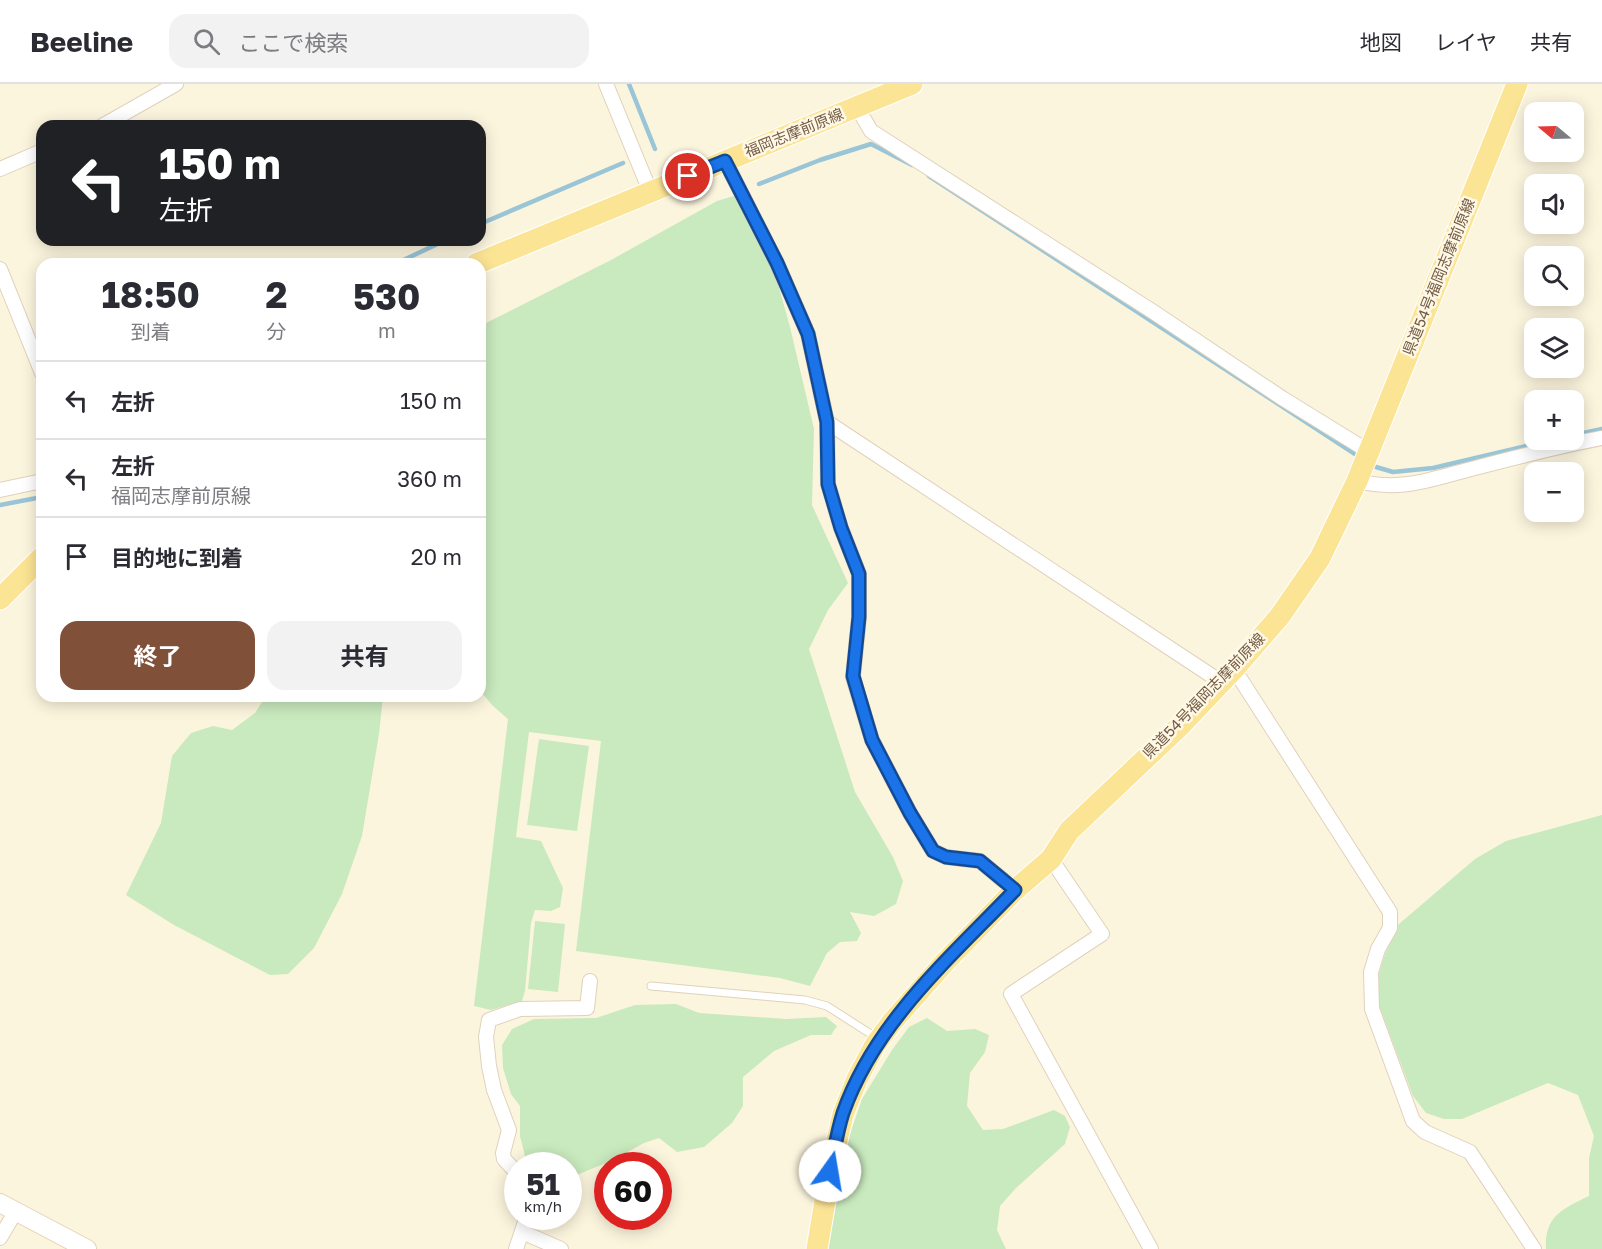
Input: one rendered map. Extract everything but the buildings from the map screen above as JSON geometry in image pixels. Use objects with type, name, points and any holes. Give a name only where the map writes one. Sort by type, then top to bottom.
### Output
[{"type":"main road","name":"福岡志摩前原線","points":[[486,260],[912,84]]},
{"type":"main road","name":"県道54号福岡志摩前原線","points":[[817,1249],[830,1171],[843,1114],[879,1039],[916,994],[1015,890],[1051,859],[1069,831],[1181,724],[1228,675],[1280,616],[1320,558],[1357,481],[1517,84]]},
{"type":"main road","points":[[0,599],[36,563]]},
{"type":"main road","points":[[8,1207],[87,1249]]},
{"type":"street","points":[[113,120],[176,84]]},
{"type":"street","points":[[606,84],[650,191]]},
{"type":"street","points":[[857,107],[871,131],[1155,313],[1306,414],[1368,451]]},
{"type":"street","points":[[0,170],[36,154]]},
{"type":"street","points":[[725,161],[777,263],[808,334],[827,422],[828,484],[841,528],[859,574],[859,617],[853,676],[872,740],[910,813],[933,851],[946,857],[980,861],[1015,890]]},
{"type":"street","points":[[0,269],[36,358]]},
{"type":"street","points":[[827,422],[1228,675],[1390,912],[1390,928],[1378,949],[1371,972],[1372,1009],[1413,1121],[1425,1132],[1470,1152],[1534,1249]]},
{"type":"street","points":[[1357,481],[1377,486],[1413,485],[1564,445],[1602,438]]},
{"type":"street","points":[[0,490],[36,482]]},
{"type":"street","points":[[1051,859],[1102,934],[1011,994],[1151,1249]]},
{"type":"street","points":[[504,1159],[503,1153],[509,1130],[494,1090],[489,1066],[486,1037],[489,1020],[520,1009],[587,1008],[590,981]]},
{"type":"street","points":[[0,1238],[8,1207]]},
{"type":"street","points":[[516,1249],[522,1232],[561,1249]]},
{"type":"lane","points":[[651,986],[805,1000],[827,1006],[879,1039]]},
{"type":"green space","points":[[737,195],[775,273],[790,327],[814,429],[812,505],[848,583],[828,610],[809,649],[855,792],[893,857],[903,881],[896,904],[874,916],[850,912],[861,933],[857,941],[840,942],[827,953],[810,986],[780,978],[576,951],[601,741],[529,732],[516,837],[541,841],[563,888],[560,907],[551,911],[535,910],[531,923],[525,991],[522,1001],[491,1010],[474,1006],[508,719],[486,698],[486,323],[611,260],[717,201]]},
{"type":"green space","points":[[262,702],[382,702],[362,836],[342,894],[314,948],[288,974],[270,975],[174,925],[126,895],[161,823],[172,756],[191,733],[213,726],[232,730],[255,713]]},
{"type":"green space","points":[[539,739],[589,746],[577,831],[527,825]]},
{"type":"green space","points":[[1602,815],[1602,1249],[1546,1249],[1548,1228],[1552,1221],[1564,1209],[1589,1196],[1589,1158],[1594,1136],[1578,1095],[1548,1083],[1462,1119],[1444,1119],[1426,1113],[1413,1096],[1377,1000],[1378,977],[1385,954],[1399,924],[1475,859],[1506,841]]},
{"type":"green space","points":[[535,921],[565,924],[558,992],[528,989]]},
{"type":"green space","points":[[676,1004],[699,1013],[786,1019],[826,1017],[837,1026],[831,1035],[811,1035],[774,1051],[743,1077],[743,1106],[732,1123],[704,1147],[677,1152],[659,1138],[628,1152],[594,1152],[594,1168],[582,1173],[582,1152],[524,1152],[520,1136],[520,1106],[511,1094],[503,1068],[502,1045],[512,1029],[534,1019],[596,1018],[635,1005]]},
{"type":"green space","points":[[927,1018],[947,1031],[975,1029],[989,1035],[985,1052],[970,1073],[967,1106],[983,1130],[1003,1129],[1054,1110],[1065,1116],[1070,1127],[1065,1144],[1016,1188],[1000,1206],[997,1230],[1006,1249],[827,1249],[843,1154],[862,1099],[909,1027]]},
{"type":"waterway","points":[[629,84],[655,149]]},
{"type":"waterway","points":[[759,184],[820,160],[871,144],[912,165]]},
{"type":"waterway","points":[[486,221],[623,163]]},
{"type":"waterway","points":[[929,176],[1355,454]]},
{"type":"waterway","points":[[408,258],[433,246]]},
{"type":"waterway","points":[[1584,433],[1602,429]]},
{"type":"waterway","points":[[1376,467],[1393,472],[1433,468],[1524,447]]},
{"type":"waterway","points":[[0,505],[36,498]]},
{"type":"route","points":[[688,176],[725,161],[777,263],[808,334],[827,422],[828,484],[841,528],[859,574],[859,617],[853,676],[872,740],[910,813],[933,851],[946,857],[970,858],[980,861],[1015,890],[916,994],[875,1046],[843,1114],[830,1171]]}]
